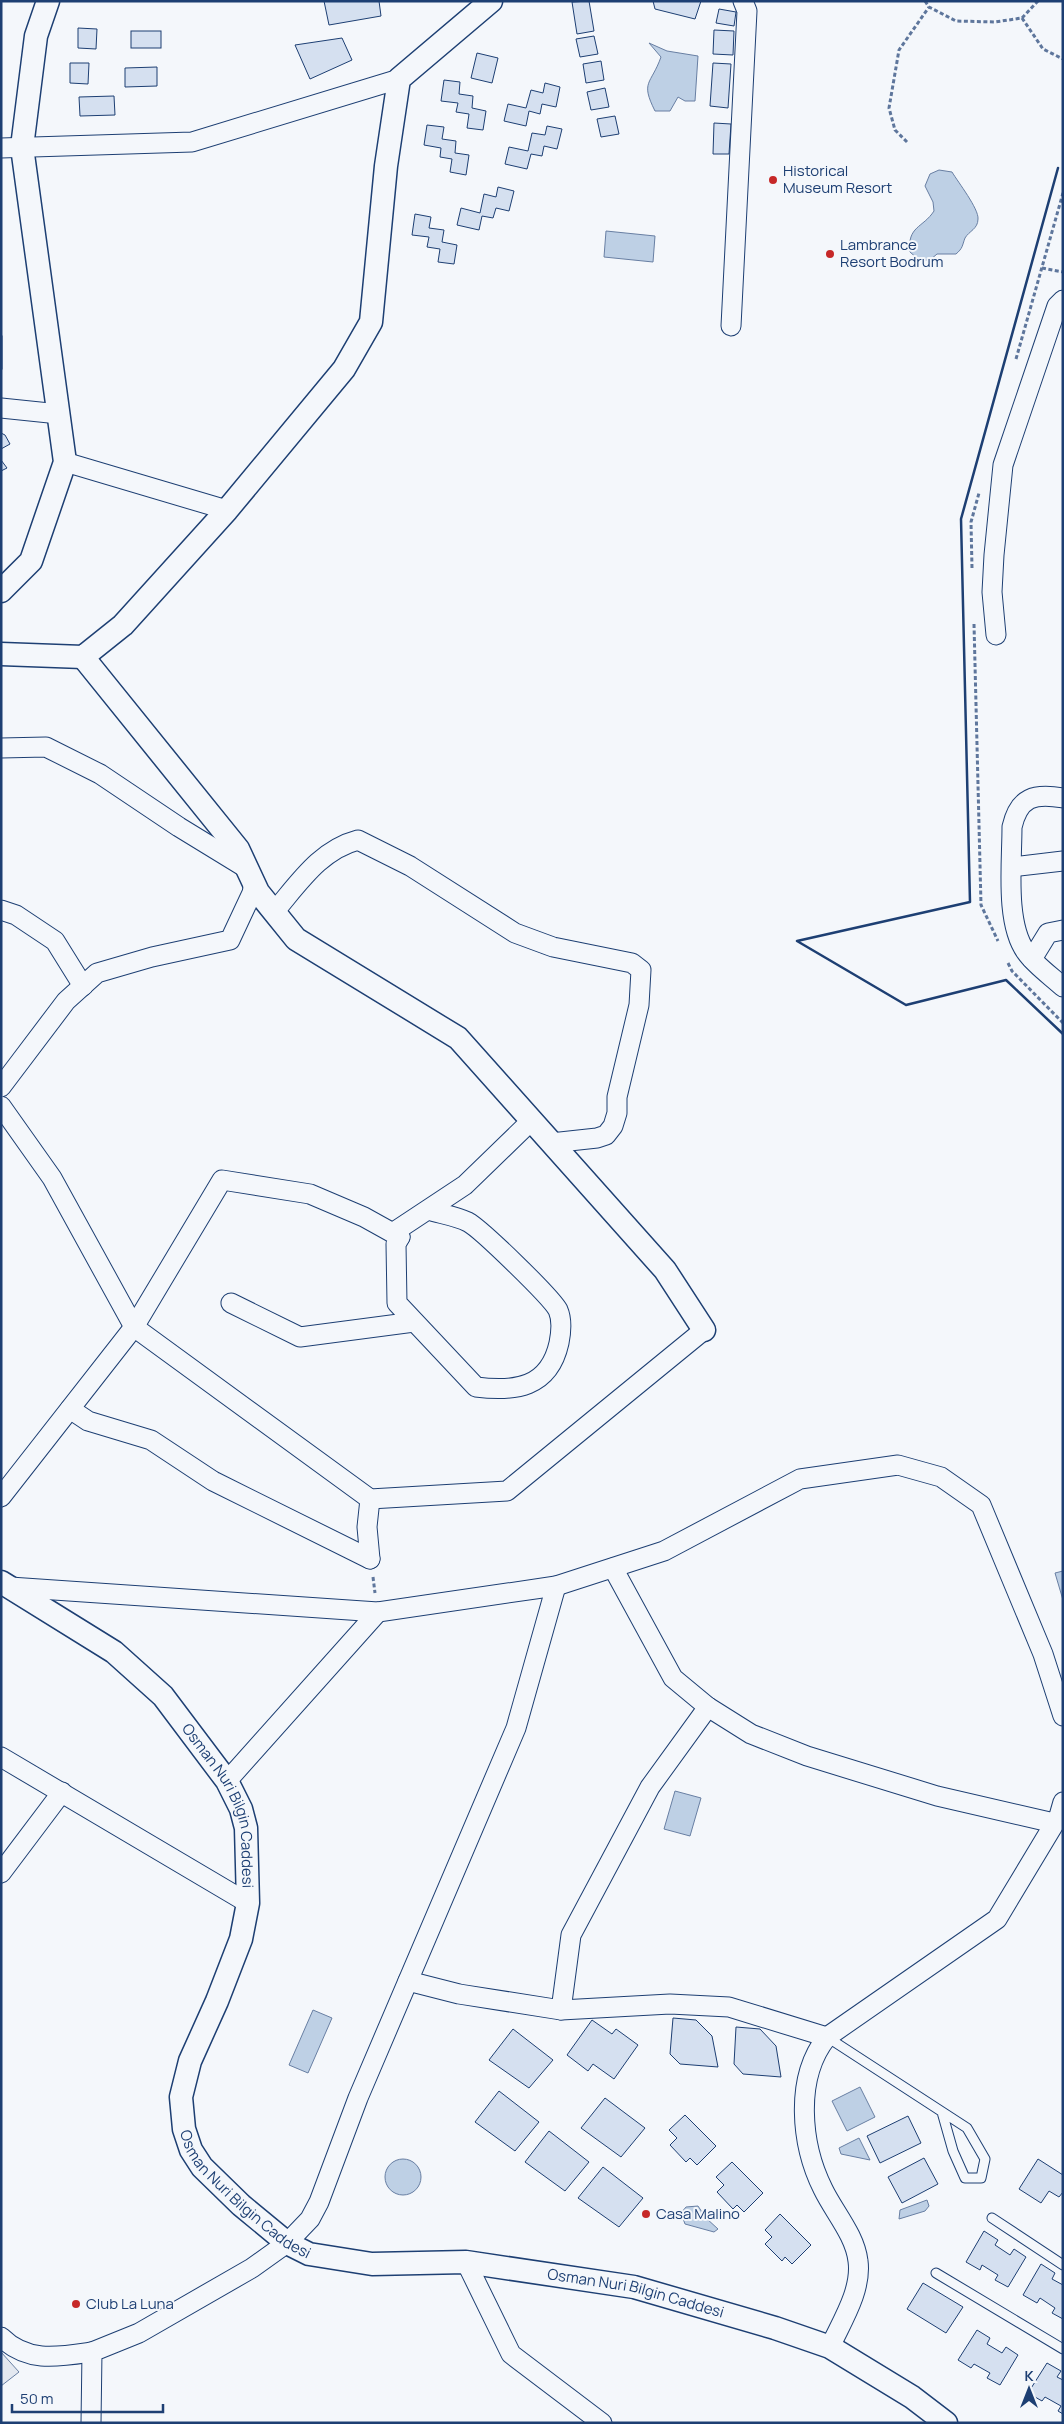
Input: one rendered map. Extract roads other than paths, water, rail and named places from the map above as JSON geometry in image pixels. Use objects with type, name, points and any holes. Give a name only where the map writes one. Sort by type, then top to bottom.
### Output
[{"type":"street","points":[[1,591],[31,561],[65,462],[59,414],[12,148],[36,36],[48,1]]},
{"type":"street","points":[[732,326],[747,11],[743,1]]},
{"type":"street","points":[[12,148],[192,142],[399,79],[490,2]]},
{"type":"street","points":[[1,654],[83,657],[123,625],[227,510],[344,369],[371,322],[386,166],[399,79]]},
{"type":"street","points":[[996,634],[992,592],[1004,464],[1057,306],[1063,300]]},
{"type":"street","points":[[1,408],[59,414]]},
{"type":"street","points":[[65,462],[227,510]]},
{"type":"street","points":[[1,1106],[52,1178],[134,1327],[370,1498],[507,1491],[704,1330],[666,1270],[458,1038],[296,939],[274,912],[250,876],[238,849],[83,657]]},
{"type":"street","points":[[1,748],[46,747],[100,774],[250,876],[252,893],[230,940],[152,957],[97,973],[66,1001],[1,1087]]},
{"type":"street","points":[[1063,798],[1042,794],[1026,802],[1015,812],[1012,827],[1014,917],[1019,940],[1032,959],[1063,987]]},
{"type":"street","points":[[274,912],[311,868],[329,852],[358,840],[410,866],[515,934],[553,947],[632,963],[642,970],[639,1005],[617,1097],[617,1113],[613,1126],[606,1135],[596,1138],[551,1143]]},
{"type":"street","points":[[1012,867],[1063,861]]},
{"type":"street","points":[[1,910],[16,915],[55,940],[83,986]]},
{"type":"street","points":[[1032,959],[1048,934],[1063,930]]},
{"type":"street","points":[[400,1237],[397,1230],[464,1185],[531,1121]]},
{"type":"street","points":[[1,1497],[134,1327],[222,1180],[310,1194],[364,1217],[400,1237]]},
{"type":"street","points":[[400,1237],[396,1244],[397,1303],[476,1387],[514,1389],[547,1372],[556,1355],[562,1332],[558,1311],[547,1294],[469,1223],[428,1210]]},
{"type":"street","points":[[231,1303],[300,1337],[414,1322]]},
{"type":"street","points":[[70,1409],[88,1421],[151,1440],[213,1481],[370,1559],[367,1527],[370,1498]]},
{"type":"street","points":[[5,1584],[378,1612],[556,1586],[664,1551],[732,1517],[800,1479],[898,1465],[941,1477],[981,1505],[1042,1654],[1063,1716]]},
{"type":"street","points":[[613,1568],[673,1678],[708,1708],[751,1734],[807,1756],[937,1796],[1054,1823]]},
{"type":"street","name":"Osman Nuri Bilgin Caddesi","points":[[5,1584],[114,1652],[163,1696],[227,1781],[241,1809],[246,1828],[248,1903],[241,1939],[185,2076],[182,2097],[184,2130],[192,2150],[202,2167],[241,2205],[287,2243],[309,2254],[372,2264],[466,2262],[634,2287],[830,2347],[912,2397],[946,2423]]},
{"type":"street","points":[[1,2337],[10,2346],[28,2354],[50,2358],[92,2352],[139,2333],[252,2268],[287,2243],[310,2219],[319,2202],[358,2098],[516,1728],[556,1586]]},
{"type":"street","points":[[227,1781],[378,1612]]},
{"type":"street","points":[[561,2010],[572,1935],[650,1787],[708,1708]]},
{"type":"street","points":[[1,1757],[248,1903]]},
{"type":"street","points":[[1,1873],[62,1792]]},
{"type":"street","points":[[830,2347],[858,2281],[858,2261],[854,2245],[822,2189],[807,2149],[807,2084],[818,2049],[827,2037],[997,1920],[1054,1823],[1063,1802]]},
{"type":"street","points":[[408,1981],[459,1994],[561,2010],[670,2004],[729,2007],[827,2037]]},
{"type":"street","points":[[466,2262],[511,2354],[602,2423]]},
{"type":"street","points":[[91,2423],[92,2352]]},
{"type":"lane","points":[[827,2037],[967,2128],[985,2159],[981,2178],[966,2178],[953,2151],[942,2112]]},
{"type":"lane","points":[[992,2218],[1063,2265]]},
{"type":"lane","points":[[936,2273],[1063,2349]]},
{"type":"water","points":[[649,43],[667,51],[698,56],[695,101],[685,101],[678,97],[670,111],[655,111],[648,94],[648,88],[661,57]]},
{"type":"water","points":[[939,170],[952,172],[975,209],[978,222],[965,238],[956,254],[937,254],[930,260],[919,260],[910,252],[911,237],[913,232],[934,211],[933,202],[925,186],[930,174]]},
{"type":"water","points":[[606,231],[655,236],[653,262],[604,257]]},
{"type":"water","points":[[1063,1571],[1063,1600],[1055,1573]]},
{"type":"water","points":[[675,1791],[701,1798],[690,1836],[664,1829]]},
{"type":"water","points":[[313,2010],[332,2018],[308,2073],[289,2065]]},
{"type":"water","points":[[860,2087],[875,2117],[847,2131],[832,2101]]},
{"type":"water","points":[[859,2138],[870,2160],[841,2154],[839,2148]]},
{"type":"water","points":[[403,2159],[416,2164],[421,2177],[416,2190],[403,2195],[390,2190],[385,2177],[390,2164]]},
{"type":"water","points":[[927,2200],[929,2206],[925,2211],[899,2219],[900,2210]]},
{"type":"water","points":[[698,2206],[706,2218],[718,2229],[714,2232],[685,2224],[681,2213],[686,2207]]},
{"type":"place","name":"Historical Museum Resort","points":[[773,180]]},
{"type":"place","name":"Lambrance Resort Bodrum","points":[[830,254]]},
{"type":"place","name":"Casa Malino","points":[[646,2214]]},
{"type":"place","name":"Club La Luna","points":[[76,2304]]}]
